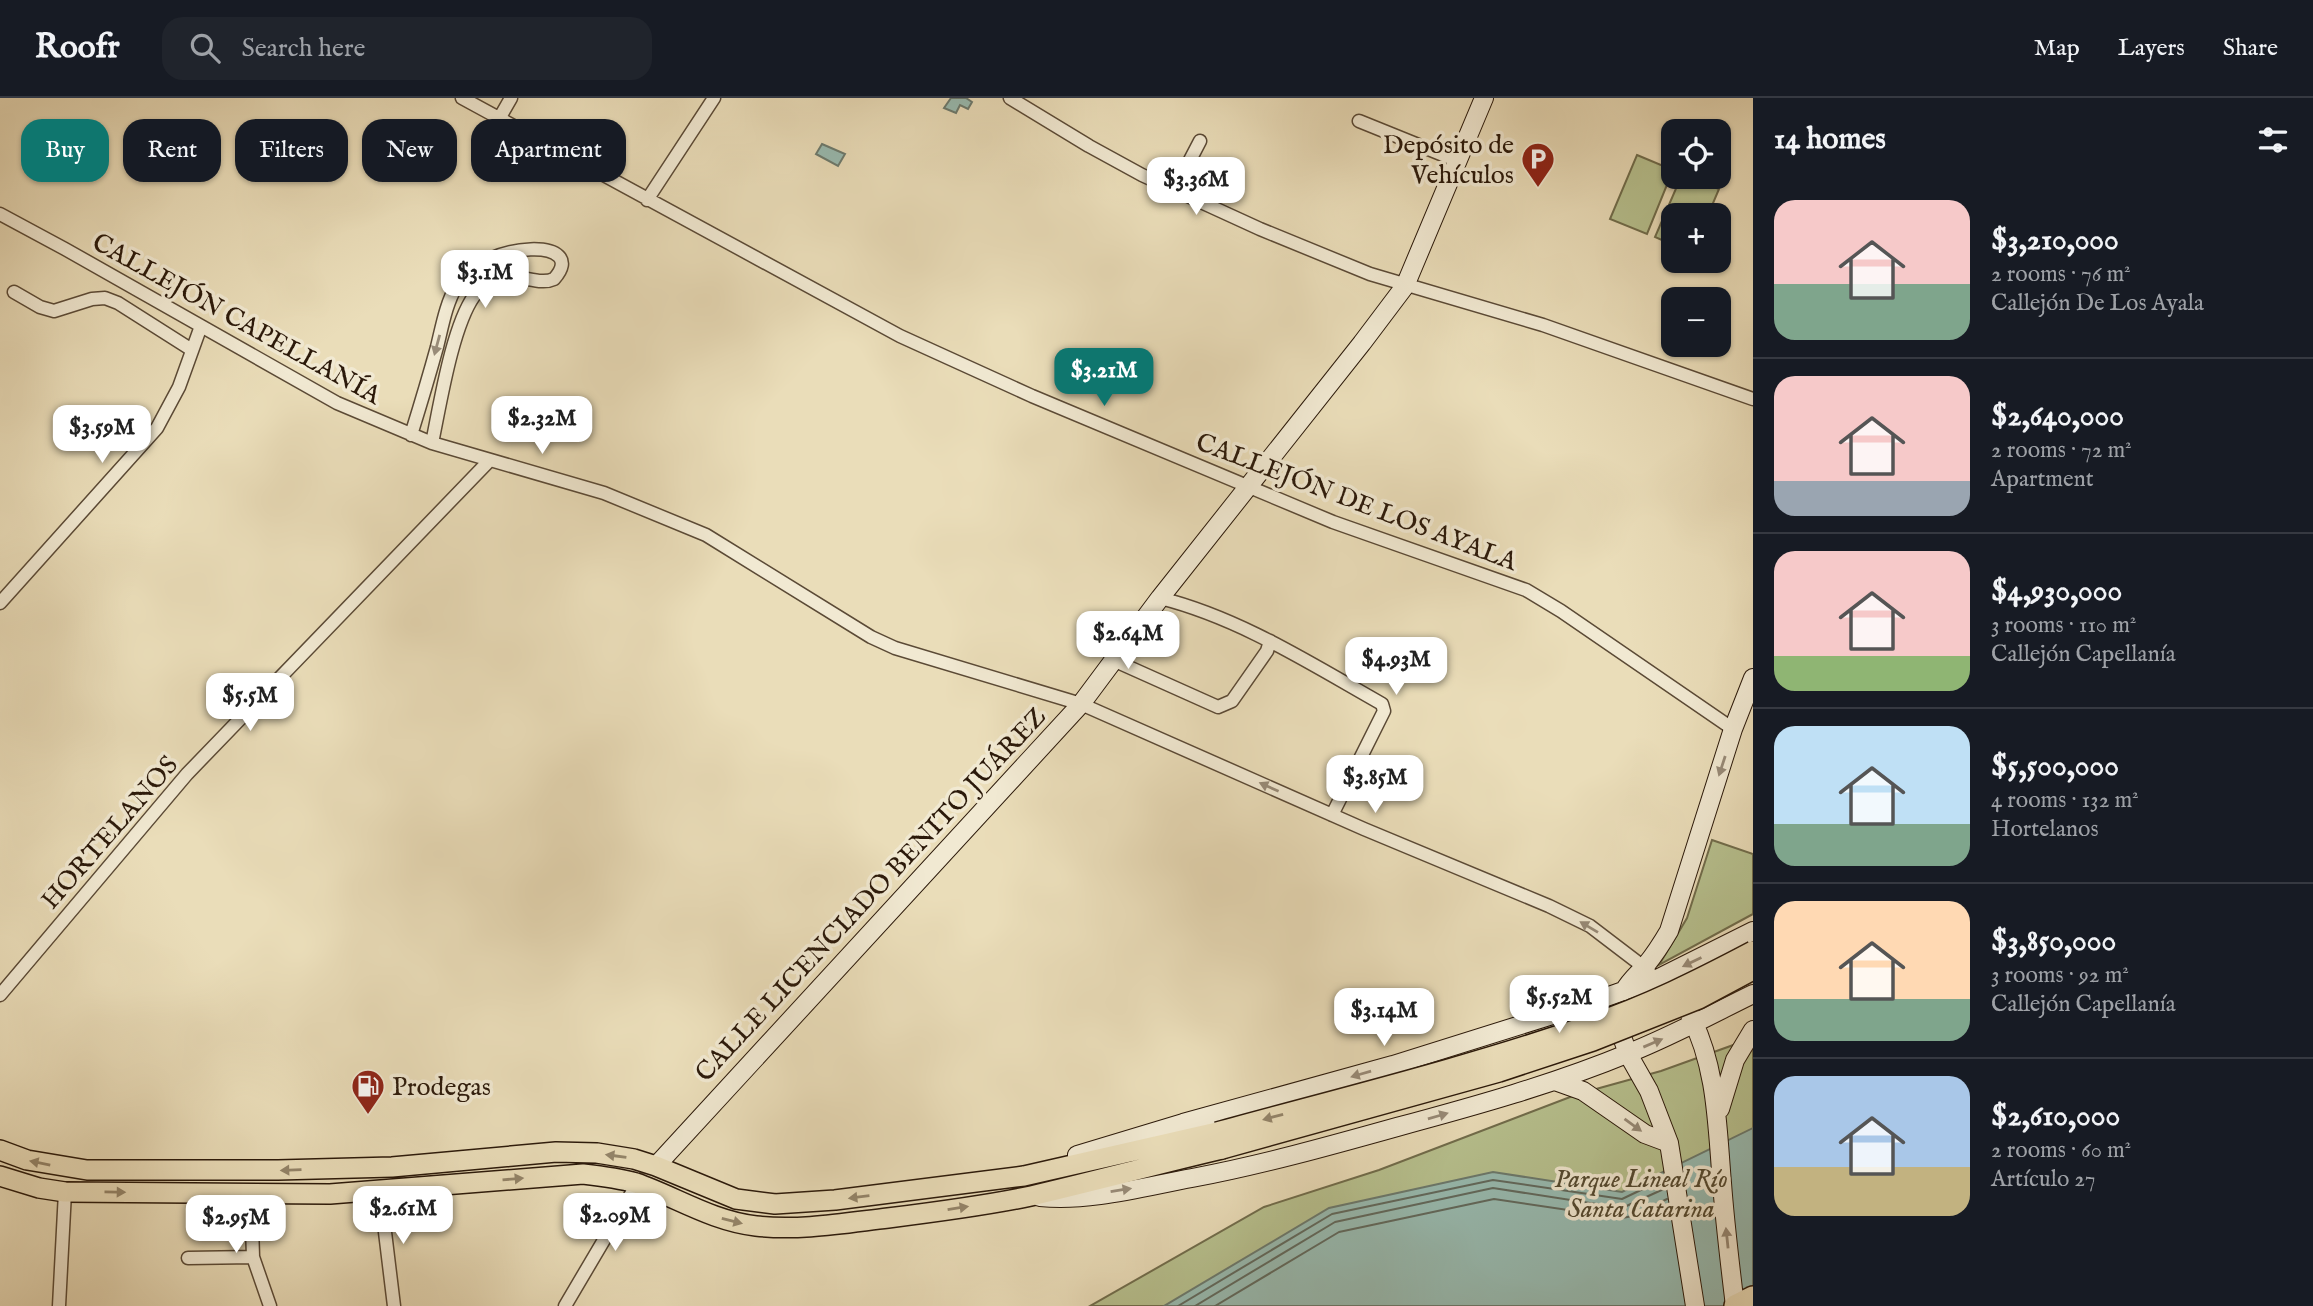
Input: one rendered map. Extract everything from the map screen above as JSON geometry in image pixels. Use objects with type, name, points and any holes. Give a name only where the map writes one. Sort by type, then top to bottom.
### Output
[{"type":"highway","points":[[1735,1306],[1753,1297]]},
{"type":"main road","points":[[0,1176],[39,1188],[65,1192],[299,1195],[583,1174],[614,1177],[717,1217],[759,1227],[837,1224],[934,1213],[1030,1196],[1220,1140],[1382,1086],[1589,1025],[1689,984],[1750,939]]},
{"type":"main road","points":[[0,1150],[27,1160],[87,1170],[392,1167],[556,1152],[597,1153],[634,1158],[736,1199],[775,1204],[835,1200],[1024,1177],[1220,1140],[1499,1072],[1582,1045],[1699,999],[1753,970]]},
{"type":"street","name":"CALLEJÓN DE LOS AYALA","points":[[462,98],[900,336],[1032,396],[1333,522],[1527,590],[1733,729]]},
{"type":"street","points":[[499,118],[512,98]]},
{"type":"street","points":[[647,200],[714,98]]},
{"type":"street","points":[[1011,98],[1088,146],[1142,175],[1259,229],[1370,274],[1543,325],[1753,399]]},
{"type":"street","name":"CALLE LICENCIADO BENITO JUÁREZ","points":[[656,1166],[1081,704],[1160,598],[1405,286],[1484,98]]},
{"type":"street","points":[[1359,121],[1458,161]]},
{"type":"street","points":[[1175,189],[1200,141]]},
{"type":"street","name":"CALLEJÓN CAPELLANÍA","points":[[0,214],[76,254],[337,403],[432,443],[593,489],[706,535],[872,637],[895,648],[1081,704],[1332,815],[1549,906],[1590,926],[1651,973]]},
{"type":"street","points":[[411,435],[452,294],[470,270],[507,252],[547,249],[557,254],[561,269],[554,279],[544,282],[510,276],[491,282],[476,294],[460,329],[444,385],[432,443]]},
{"type":"street","points":[[14,292],[40,307],[54,311],[92,299],[106,298],[192,350]]},
{"type":"street","points":[[0,603],[157,428],[179,387],[201,326]]},
{"type":"street","points":[[428,380],[444,385]]},
{"type":"street","name":"HORTELANOS","points":[[0,995],[187,774],[489,461]]},
{"type":"street","points":[[1160,598],[1188,605],[1270,641],[1382,705],[1384,711],[1332,815]]},
{"type":"street","points":[[1113,660],[1218,707],[1232,701],[1267,650],[1270,641]]},
{"type":"street","points":[[1651,973],[1669,931],[1733,729],[1753,678]]},
{"type":"street","points":[[1024,1177],[1071,1157],[1394,1065],[1625,991],[1651,973],[1750,939]]},
{"type":"street","points":[[1750,939],[1745,960],[1753,977]]},
{"type":"street","points":[[1651,973],[1681,1002],[1695,1023],[1712,1073],[1726,1238],[1735,1306]]},
{"type":"street","points":[[1625,991],[1618,1007],[1620,1031],[1628,1054],[1650,1091],[1671,1151],[1695,1306]]},
{"type":"street","points":[[1030,1196],[1058,1199],[1077,1197],[1267,1163],[1550,1083],[1628,1054],[1753,993]]},
{"type":"street","points":[[1510,1028],[1537,1037],[1548,1063],[1550,1083]]},
{"type":"street","points":[[1717,1127],[1735,1060],[1753,1030]]},
{"type":"street","points":[[1550,1083],[1594,1097],[1671,1151]]},
{"type":"street","points":[[565,1306],[637,1184]]},
{"type":"street","points":[[380,1191],[394,1306]]},
{"type":"street","points":[[59,1306],[65,1192]]},
{"type":"street","points":[[251,1194],[253,1257],[270,1306]]},
{"type":"street","points":[[188,1258],[253,1257]]},
{"type":"green space","points":[[1637,155],[1661,165],[1661,189],[1665,189],[1647,234],[1610,219]]},
{"type":"green space","points":[[1676,189],[1719,189],[1713,203],[1670,203]]},
{"type":"green space","points":[[1661,223],[1661,240],[1655,237]]},
{"type":"green space","points":[[1712,840],[1753,854],[1753,914],[1659,965],[1687,918]]},
{"type":"green space","name":"Parque Lineal Río Santa Catarina","points":[[1753,1033],[1753,1306],[1090,1306],[1264,1207],[1379,1170],[1578,1094],[1661,1071],[1736,1044]]},
{"type":"water","points":[[951,98],[966,98],[972,102],[968,109],[960,105],[956,113],[944,108]]},
{"type":"water","points":[[822,144],[845,154],[838,166],[816,154]]},
{"type":"water","name":"Parque Lineal Río Santa Catarina","points":[[1753,1128],[1753,1300],[1745,1306],[1164,1306],[1329,1208],[1493,1172],[1622,1192]]},
{"type":"place","name":"Depósito de Vehículos","points":[[1538,189]]},
{"type":"place","name":"Prodegas","points":[[368,1116]]}]
